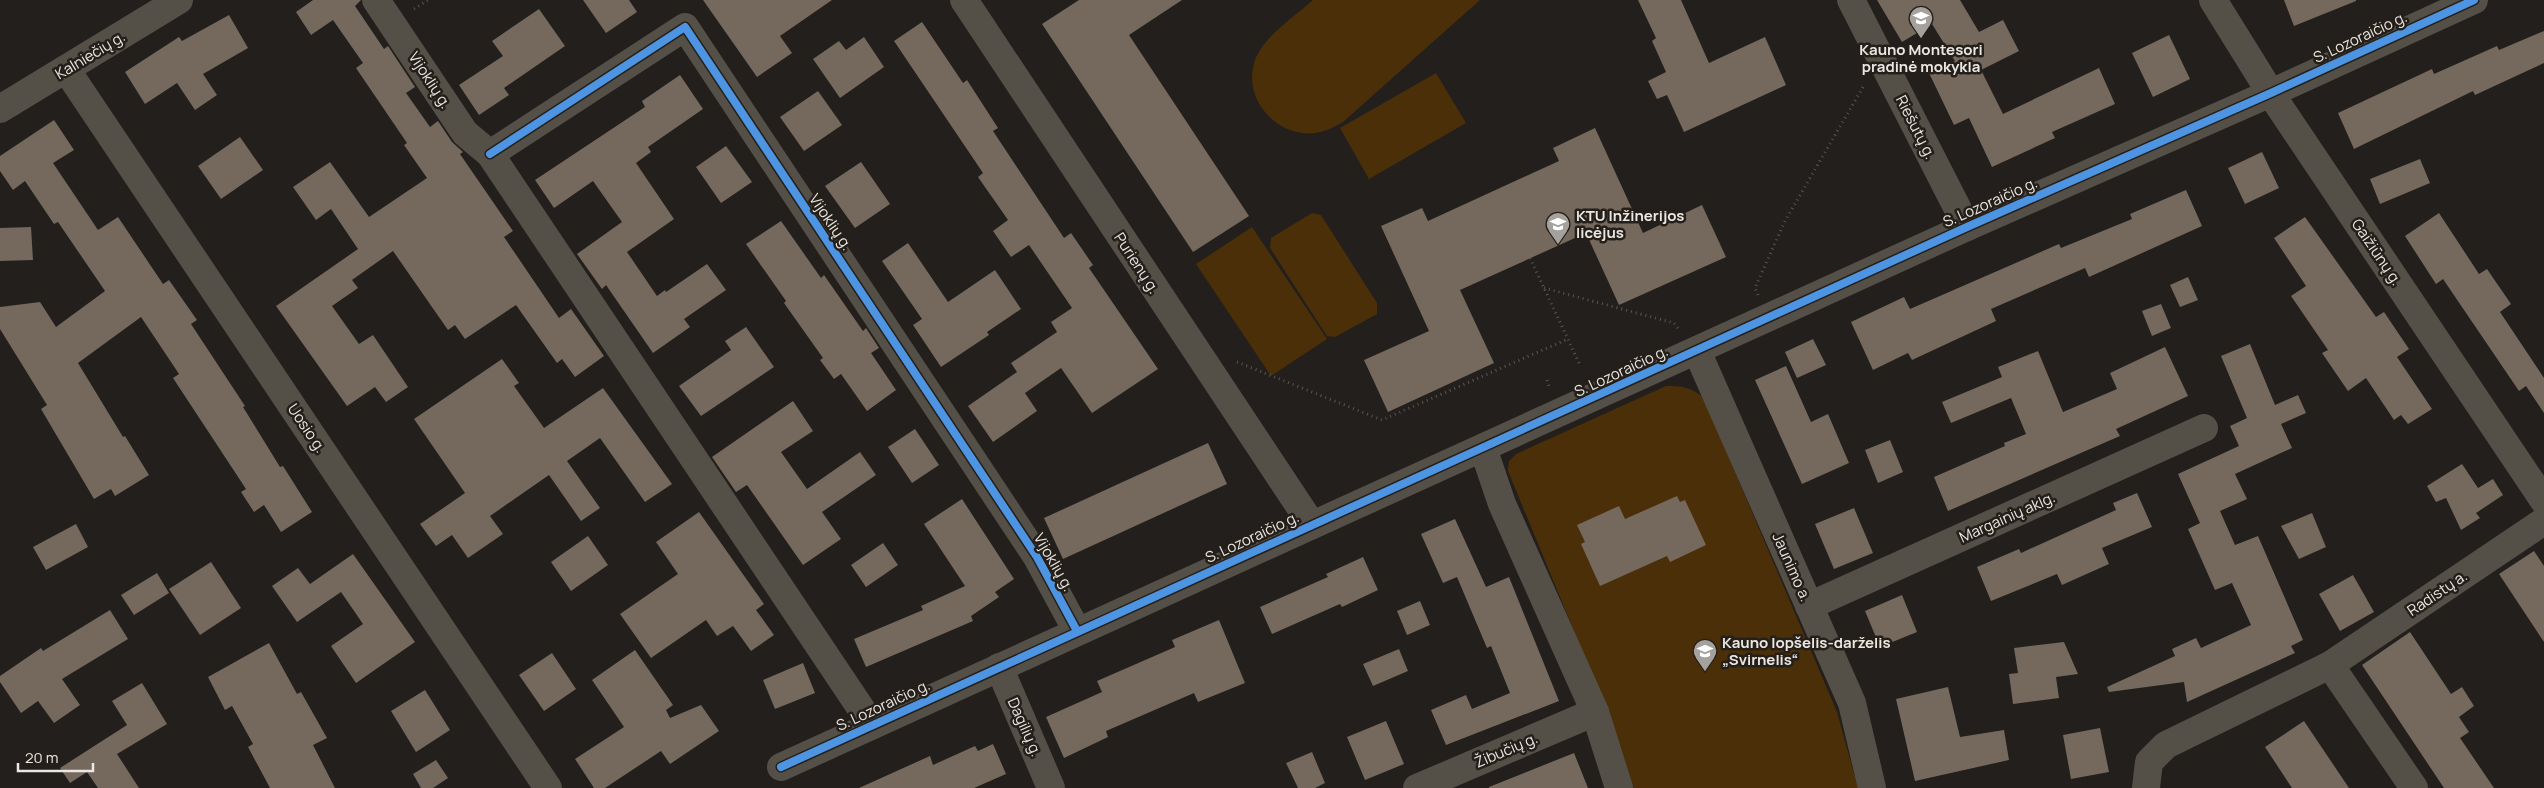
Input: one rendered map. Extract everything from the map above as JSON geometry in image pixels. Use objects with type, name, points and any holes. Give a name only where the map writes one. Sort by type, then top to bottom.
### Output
[{"type":"street","name":"Kalniečių g.","points":[[0,109],[179,0]]},
{"type":"street","name":"Vijoklių g.","points":[[376,0],[465,134],[490,154],[872,725]]},
{"type":"street","name":"Purienų g.","points":[[964,0],[1312,525]]},
{"type":"street","name":"Riešutų g.","points":[[1851,0],[1967,227]]},
{"type":"street","name":"Gaižiūnų g.","points":[[2213,0],[2271,93],[2544,501]]},
{"type":"street","name":"S. Lozoraičio g.","points":[[781,767],[1967,227],[2271,93],[2474,0]]},
{"type":"street","name":"Vijoklių g.","points":[[490,154],[685,27],[1037,557],[1077,631]]},
{"type":"street","name":"Uosio g.","points":[[66,69],[548,788]]},
{"type":"street","name":"Jaunimo a.","points":[[1697,351],[1852,703],[1872,788]]},
{"type":"street","name":"Margainių aklg.","points":[[1809,606],[2204,428]]},
{"type":"street","points":[[1483,448],[1502,504],[1595,712],[1619,788]]},
{"type":"street","name":"Radistų a.","points":[[2146,788],[2149,762],[2166,745],[2330,665],[2544,521]]},
{"type":"street","points":[[2330,665],[2414,788]]},
{"type":"street","name":"Dagilių g.","points":[[999,667],[1051,788]]},
{"type":"street","name":"Žibučių g.","points":[[1417,788],[1595,712]]},
{"type":"path","points":[[1769,318],[1755,288],[1785,221],[1863,87]]},
{"type":"path","points":[[1530,258],[1580,366]]},
{"type":"path","points":[[1544,288],[1674,323],[1697,351]]},
{"type":"path","points":[[1237,362],[1382,420],[1568,339]]},
{"type":"shaded area","points":[[1313,0],[1480,0],[1343,122],[1324,131],[1303,133],[1279,125],[1262,108],[1256,97],[1252,73],[1255,60],[1265,43],[1280,27]]},
{"type":"shaded area","points":[[1436,73],[1466,123],[1369,179],[1340,128]]},
{"type":"shaded area","points":[[1312,213],[1321,215],[1377,303],[1377,314],[1335,337],[1327,336],[1270,248],[1271,238]]},
{"type":"shaded area","points":[[1252,227],[1327,339],[1271,376],[1196,264]]},
{"type":"shaded area","points":[[1666,386],[1686,388],[1703,397],[1837,712],[1858,788],[1628,788],[1574,631],[1508,471],[1509,461],[1516,454]]},
{"type":"building","points":[[313,0],[361,0],[355,6],[384,49],[388,46],[415,87],[406,93],[430,127],[438,121],[452,142],[463,152],[460,154],[513,231],[504,237],[559,318],[571,309],[604,356],[575,377],[562,359],[557,363],[516,305],[465,339],[455,325],[448,330],[393,251],[352,280],[358,288],[332,306],[359,344],[373,335],[408,387],[386,402],[375,387],[347,406],[276,306],[358,249],[331,209],[316,220],[293,187],[330,162],[369,217],[427,178],[404,145],[407,143],[356,68],[363,63],[333,20],[311,35],[296,12]]},
{"type":"building","points":[[583,0],[629,0],[637,12],[606,33]]},
{"type":"building","points":[[703,0],[832,0],[780,36],[792,53],[757,77]]},
{"type":"building","points":[[1079,0],[1182,0],[1129,35],[1249,216],[1193,252],[1042,24]]},
{"type":"building","points":[[1638,0],[1681,0],[1709,63],[1765,37],[1786,85],[1684,132],[1667,95],[1657,99],[1648,81],[1666,72],[1652,41],[1656,38]]},
{"type":"building","points":[[1877,0],[1960,0],[1979,32],[2003,20],[2019,51],[1981,70],[2003,114],[2099,68],[2115,104],[2052,132],[2055,138],[1992,167],[1969,118],[1954,125],[1929,73],[1955,61],[1932,24],[1902,42]]},
{"type":"building","points":[[2284,0],[2356,0],[2356,1],[2294,26]]},
{"type":"building","points":[[539,9],[565,46],[504,88],[509,95],[479,115],[459,85],[503,56],[492,41]]},
{"type":"building","points":[[229,15],[248,48],[203,74],[217,95],[195,110],[177,83],[145,104],[125,72],[179,37],[182,41]]},
{"type":"building","points":[[922,22],[963,83],[967,80],[998,128],[993,131],[1064,238],[1071,233],[1093,265],[1089,268],[1158,369],[1092,413],[1061,368],[1025,393],[1037,411],[993,442],[968,406],[1017,372],[1011,363],[1057,332],[1051,322],[1072,308],[1029,245],[1011,257],[993,231],[1008,220],[978,177],[983,173],[894,41]]},
{"type":"building","points":[[2544,31],[2544,63],[2475,95],[2473,91],[2354,149],[2338,113],[2432,69],[2434,74],[2497,46],[2499,50]]},
{"type":"building","points":[[2169,35],[2190,79],[2153,97],[2132,53]]},
{"type":"building","points":[[864,37],[884,67],[840,98],[813,59],[839,41],[846,50]]},
{"type":"building","points":[[680,75],[703,109],[648,147],[651,152],[636,163],[674,219],[627,252],[657,296],[707,264],[726,290],[684,319],[690,327],[653,353],[606,285],[602,289],[577,254],[622,222],[593,181],[554,208],[535,180],[645,107],[642,101]]},
{"type":"building","points":[[818,91],[842,125],[804,151],[780,117]]},
{"type":"building","points":[[54,120],[74,150],[53,163],[98,230],[118,217],[163,284],[169,280],[197,320],[191,324],[245,406],[243,407],[280,467],[283,466],[312,512],[281,532],[264,505],[254,512],[241,492],[246,489],[173,378],[179,374],[141,317],[78,363],[123,437],[125,436],[149,475],[115,496],[111,489],[94,499],[41,409],[47,405],[0,329],[0,307],[40,302],[56,327],[105,291],[58,222],[54,224],[25,181],[13,190],[0,171],[0,156]]},
{"type":"building","points":[[1595,128],[1643,233],[1702,205],[1726,257],[1619,305],[1586,233],[1460,290],[1494,363],[1388,412],[1364,360],[1429,331],[1381,226],[1422,208],[1428,221],[1559,161],[1553,148]]},
{"type":"building","points":[[240,137],[263,170],[221,199],[198,166]]},
{"type":"building","points":[[726,146],[752,182],[721,203],[696,167]]},
{"type":"building","points":[[2262,152],[2279,188],[2245,204],[2228,168]]},
{"type":"building","points":[[2420,159],[2430,183],[2380,204],[2370,179]]},
{"type":"building","points":[[861,162],[890,204],[855,228],[825,186]]},
{"type":"building","points":[[2186,190],[2202,226],[2089,277],[2085,268],[1991,309],[1996,321],[1912,360],[1908,353],[1873,370],[1851,322],[1904,297],[1910,309],[2059,244],[2061,248],[2132,219],[2130,214]]},
{"type":"building","points":[[2439,213],[2479,274],[2487,269],[2511,304],[2500,312],[2544,378],[2544,413],[2526,386],[2519,391],[2443,279],[2436,284],[2405,236]]},
{"type":"building","points":[[2305,217],[2376,317],[2384,312],[2409,349],[2397,357],[2432,409],[2408,424],[2401,415],[2394,420],[2366,378],[2348,391],[2322,353],[2328,350],[2291,296],[2306,286],[2274,238]]},
{"type":"building","points":[[781,221],[821,278],[824,275],[863,331],[866,328],[879,348],[871,353],[896,390],[867,411],[841,374],[834,379],[820,360],[823,358],[784,303],[786,301],[746,244]]},
{"type":"building","points":[[31,227],[33,260],[0,261],[0,228]]},
{"type":"building","points":[[908,243],[948,302],[995,270],[1021,309],[987,332],[989,335],[941,367],[913,325],[922,319],[882,261]]},
{"type":"building","points":[[2188,277],[2198,300],[2180,307],[2170,285]]},
{"type":"building","points":[[2161,304],[2171,328],[2152,336],[2142,311]]},
{"type":"building","points":[[746,327],[774,367],[701,416],[679,386],[731,350],[725,341]]},
{"type":"building","points":[[1813,339],[1826,365],[1797,378],[1785,352]]},
{"type":"building","points":[[2250,344],[2275,405],[2298,395],[2306,413],[2281,424],[2292,448],[2235,474],[2247,499],[2220,511],[2235,545],[2258,536],[2303,640],[2291,646],[2295,653],[2187,702],[2184,682],[2109,692],[2107,687],[2175,656],[2172,649],[2196,638],[2201,648],[2251,625],[2232,583],[2215,590],[2188,529],[2200,523],[2178,474],[2239,446],[2230,426],[2247,418],[2221,356]]},
{"type":"building","points":[[2165,347],[2188,396],[2116,429],[2120,436],[1948,511],[1934,477],[2005,446],[2004,443],[2026,434],[2011,398],[1951,423],[1942,402],[2002,377],[1998,367],[2038,351],[2063,412],[2117,389],[2110,373]]},
{"type":"building","points":[[502,359],[519,383],[514,386],[544,428],[603,388],[672,484],[645,502],[600,438],[567,461],[600,508],[581,521],[549,475],[490,516],[503,534],[468,558],[452,535],[436,546],[420,524],[465,493],[414,419]]},
{"type":"building","points":[[1786,366],[1811,422],[1828,414],[1849,463],[1802,484],[1755,380]]},
{"type":"building","points":[[793,401],[813,431],[781,452],[807,489],[860,452],[876,475],[822,512],[841,539],[803,565],[747,485],[736,492],[712,457]]},
{"type":"building","points":[[915,429],[939,465],[912,483],[888,447]]},
{"type":"building","points":[[1890,440],[1903,472],[1878,483],[1865,450]]},
{"type":"building","points":[[1208,443],[1227,484],[1063,559],[1044,518]]},
{"type":"building","points":[[2462,464],[2478,488],[2493,479],[2503,495],[2476,513],[2480,518],[2461,530],[2446,498],[2436,502],[2427,486]]},
{"type":"building","points":[[2137,493],[2152,527],[2102,548],[2109,564],[2062,585],[2057,574],[1991,601],[1977,567],[2019,549],[2021,553],[2116,510],[2113,503]]},
{"type":"building","points":[[1677,496],[1680,502],[1685,500],[1706,545],[1670,562],[1667,556],[1600,586],[1581,544],[1585,542],[1577,525],[1619,506],[1625,519]]},
{"type":"building","points":[[962,499],[1014,579],[995,592],[999,597],[971,616],[973,621],[866,667],[854,639],[923,610],[921,606],[965,586],[924,524]]},
{"type":"building","points":[[1854,508],[1873,553],[1834,569],[1815,524]]},
{"type":"building","points":[[699,512],[764,604],[756,610],[774,635],[751,651],[733,626],[717,636],[706,620],[651,658],[620,614],[678,574],[656,542]]},
{"type":"building","points":[[2312,513],[2326,547],[2299,559],[2281,526]]},
{"type":"building","points":[[1455,519],[1486,587],[1509,577],[1559,701],[1446,745],[1431,710],[1466,695],[1472,709],[1510,693],[1491,646],[1487,648],[1457,577],[1443,583],[1421,534]]},
{"type":"building","points":[[76,524],[88,547],[46,570],[33,547]]},
{"type":"building","points":[[588,536],[608,565],[571,591],[551,562]]},
{"type":"building","points":[[883,543],[898,565],[866,587],[851,565]]},
{"type":"building","points":[[2534,551],[2544,566],[2544,642],[2499,574]]},
{"type":"building","points":[[353,554],[415,642],[356,683],[331,646],[363,624],[341,592],[297,622],[272,586],[298,568],[310,584]]},
{"type":"building","points":[[1363,557],[1378,590],[1342,607],[1340,604],[1272,634],[1260,607],[1328,577],[1326,574]]},
{"type":"building","points":[[211,562],[241,608],[200,635],[169,589]]},
{"type":"building","points":[[157,573],[169,593],[134,615],[121,595]]},
{"type":"building","points":[[2353,575],[2374,612],[2340,631],[2319,594]]},
{"type":"building","points":[[1902,595],[1917,632],[1880,647],[1865,611]]},
{"type":"building","points":[[1420,601],[1430,625],[1407,635],[1397,611]]},
{"type":"building","points":[[110,610],[128,639],[62,679],[80,705],[54,723],[38,701],[21,713],[0,682],[0,676],[41,648],[43,651]]},
{"type":"building","points":[[1219,620],[1245,683],[1198,702],[1194,693],[1106,731],[1108,737],[1064,758],[1046,717],[1102,692],[1097,681],[1175,647],[1172,640]]},
{"type":"building","points":[[2410,632],[2451,694],[2462,687],[2474,706],[2459,717],[2469,732],[2460,738],[2494,788],[2444,788],[2362,665]]},
{"type":"building","points":[[2064,642],[2078,674],[2056,677],[2059,698],[2013,704],[2009,674],[2018,673],[2014,648]]},
{"type":"building","points":[[269,643],[297,694],[301,692],[327,738],[313,745],[335,788],[270,788],[248,747],[253,744],[232,706],[225,710],[208,677]]},
{"type":"building","points":[[1399,649],[1408,671],[1373,686],[1363,664]]},
{"type":"building","points":[[635,650],[673,705],[666,710],[670,718],[701,705],[719,731],[670,764],[661,751],[605,788],[594,788],[575,759],[624,727],[592,680]]},
{"type":"building","points":[[552,653],[576,689],[544,711],[519,675]]},
{"type":"building","points":[[803,663],[815,693],[775,709],[763,680]]},
{"type":"building","points":[[142,683],[167,724],[117,754],[139,788],[98,788],[87,772],[70,783],[60,768],[127,725],[112,701]]},
{"type":"building","points":[[1948,687],[1960,737],[2004,730],[2009,760],[1915,781],[1896,699]]},
{"type":"building","points":[[425,690],[450,730],[416,752],[391,711]]},
{"type":"building","points":[[1386,721],[1404,764],[1365,780],[1347,737]]},
{"type":"building","points":[[2304,721],[2349,788],[2292,788],[2265,747]]},
{"type":"building","points":[[2100,728],[2109,772],[2071,779],[2063,735]]},
{"type":"building","points":[[993,744],[1006,774],[974,788],[859,788],[930,756],[933,765],[975,746],[978,751]]},
{"type":"building","points":[[1312,752],[1325,783],[1315,788],[1298,788],[1286,763]]},
{"type":"building","points":[[1574,753],[1588,788],[1489,788],[1489,787]]},
{"type":"building","points":[[436,760],[448,778],[433,788],[421,788],[413,774]]},
{"type":"cycle path","points":[[781,767],[1967,227],[2271,93],[2474,0]]},
{"type":"cycle path","points":[[490,154],[685,27],[1037,557],[1077,631]]},
{"type":"place","name":"Kauno Montesori pradinė mokykla","points":[[1921,39]]},
{"type":"place","name":"KTU Inžinerijos licėjus","points":[[1558,245]]},
{"type":"place","name":"Kauno lopšelis-darželis „Svirnelis“","points":[[1705,672]]}]
